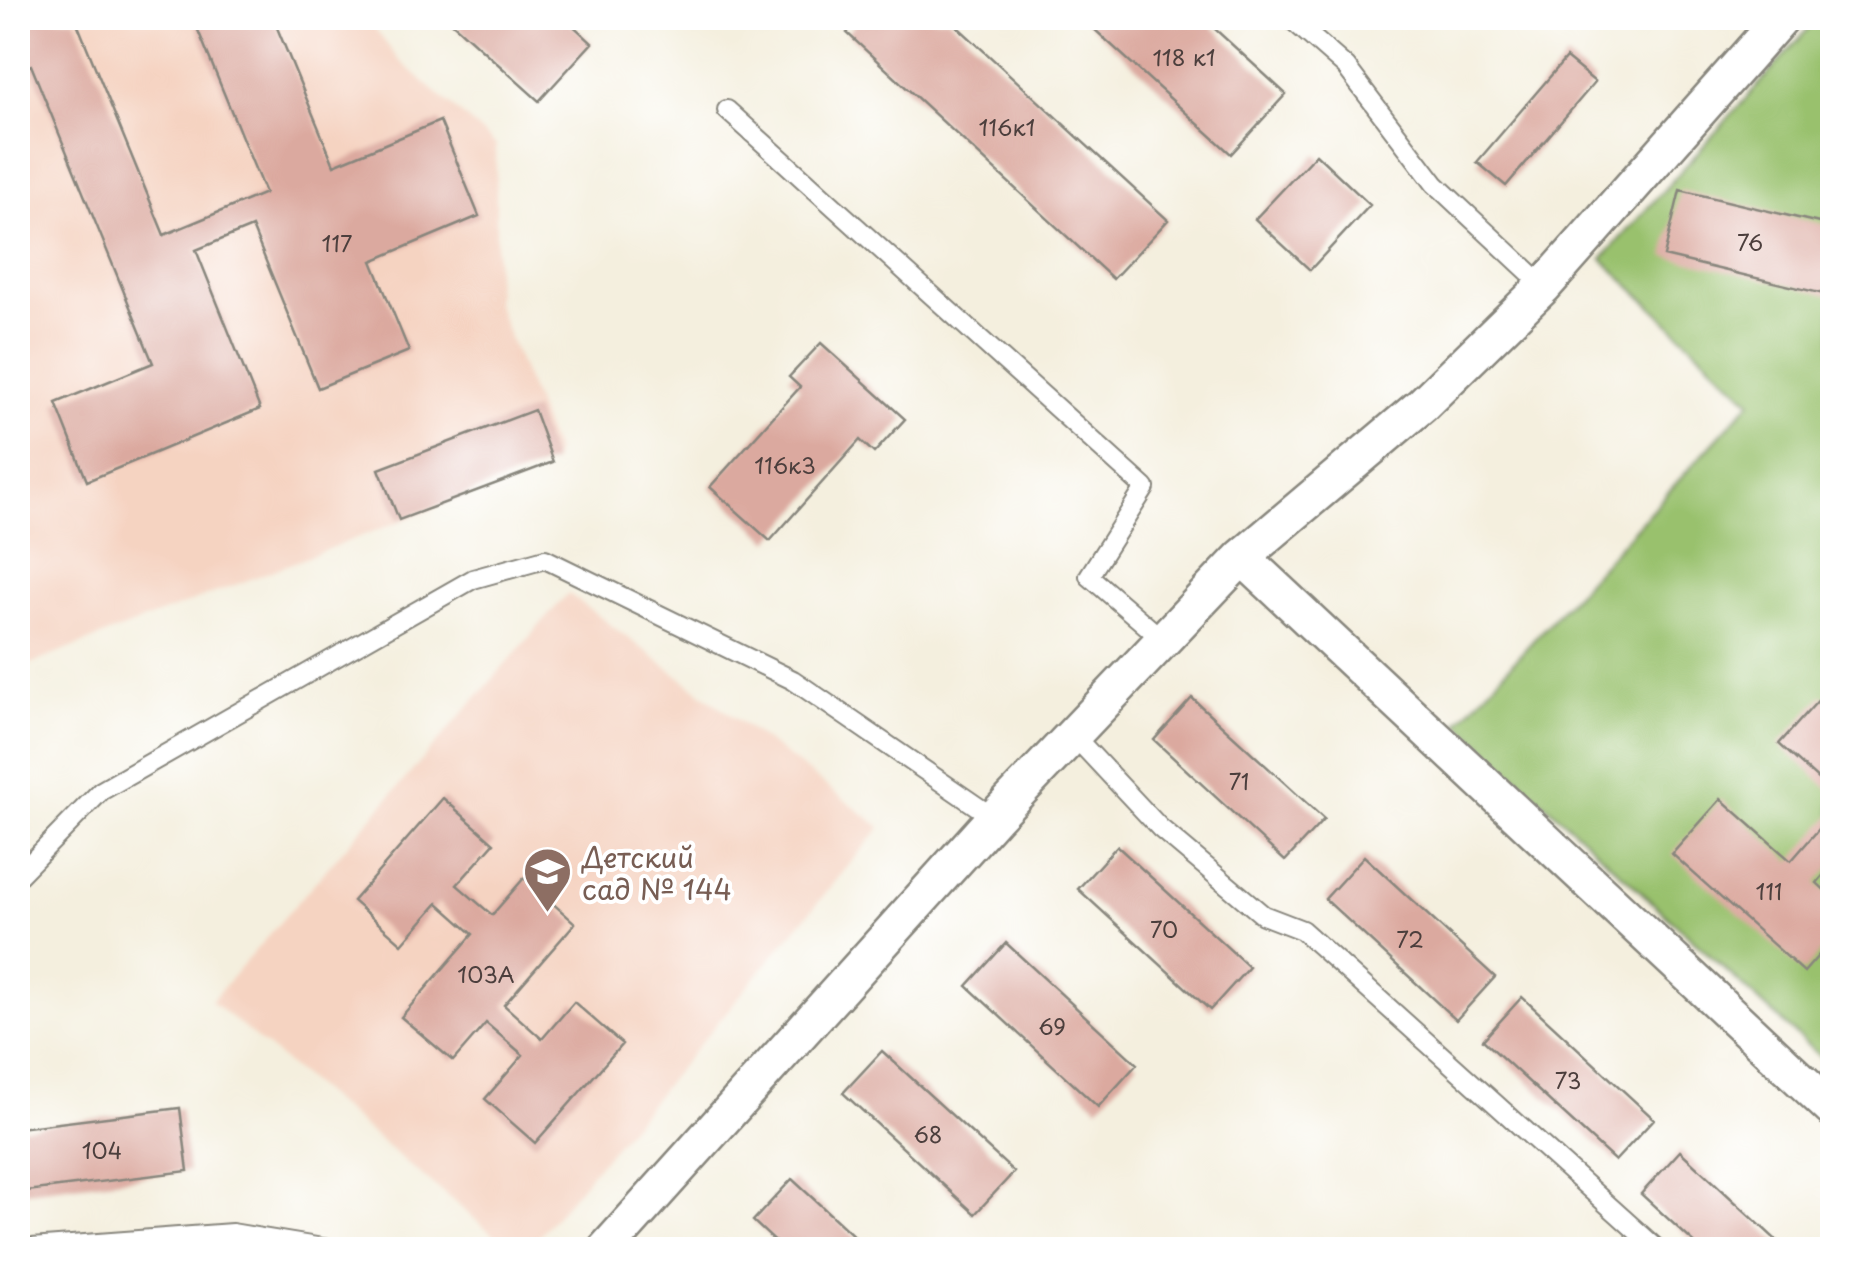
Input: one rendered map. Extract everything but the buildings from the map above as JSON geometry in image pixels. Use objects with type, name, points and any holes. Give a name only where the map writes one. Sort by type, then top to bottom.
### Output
[{"type":"street","points":[[605,1250],[1072,735],[1242,557],[1422,405],[1544,286],[1781,18]]},
{"type":"street","points":[[1242,557],[1832,1109]]},
{"type":"lane","points":[[1290,18],[1346,67],[1435,184],[1544,286]]},
{"type":"lane","points":[[727,110],[1145,488],[1089,576],[1163,640]]},
{"type":"lane","points":[[18,876],[101,791],[473,580],[546,559],[792,680],[994,818]]},
{"type":"lane","points":[[1072,735],[1160,828],[1263,915],[1302,930],[1658,1250]]},
{"type":"lane","points":[[18,1249],[232,1233],[334,1250]]},
{"type":"shaded area","points":[[18,18],[367,18],[398,59],[496,145],[496,303],[554,450],[553,462],[18,669]]},
{"type":"shaded area","name":"Детский сад № 144","points":[[568,593],[881,827],[528,1249],[511,1249],[211,1001]]},
{"type":"green space","points":[[1818,18],[1832,18],[1832,1068],[1458,723],[1751,401],[1602,259]]},
{"type":"place","name":"Детский сад № 144","points":[[547,914]]}]
